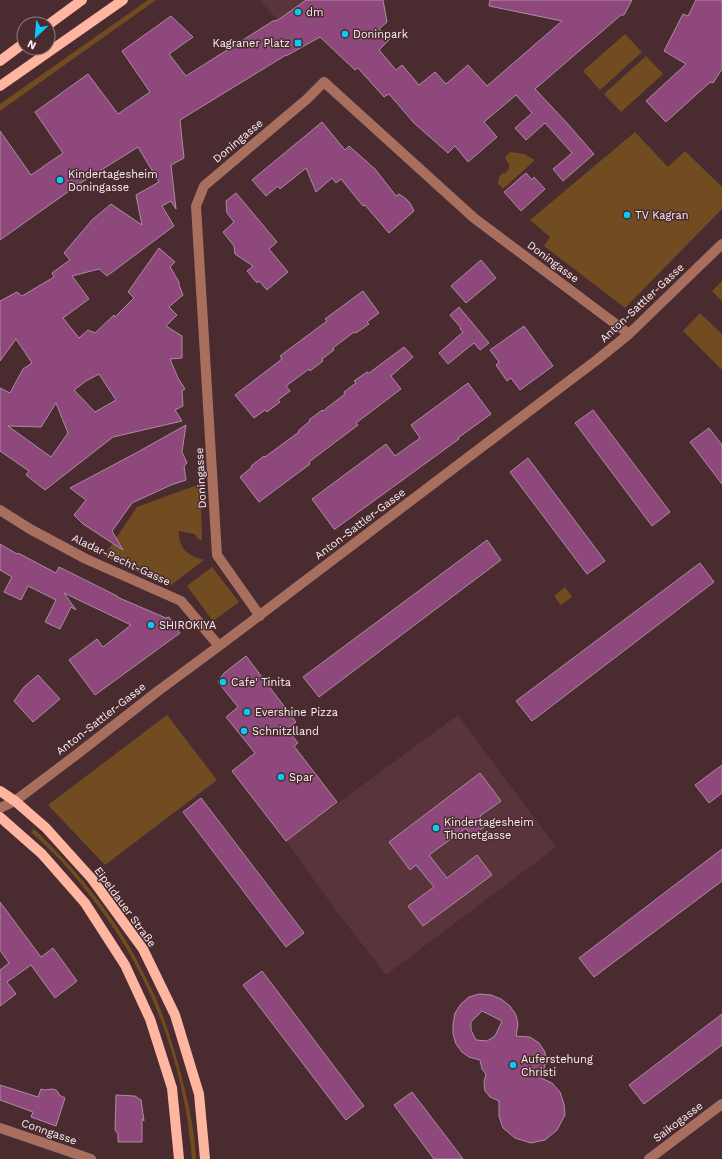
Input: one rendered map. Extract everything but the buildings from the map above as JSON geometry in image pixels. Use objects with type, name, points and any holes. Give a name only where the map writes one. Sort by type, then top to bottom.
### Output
[{"type":"main road","points":[[56,19],[82,0]]},
{"type":"main road","points":[[0,86],[122,0]]},
{"type":"main road","points":[[0,61],[16,49]]},
{"type":"main road","name":"Eipeldauer Straße","points":[[0,791],[15,801],[46,828],[92,879],[143,948],[175,1016],[197,1087],[199,1094],[205,1159]]},
{"type":"main road","points":[[0,816],[42,854],[85,903],[125,965],[150,1019],[172,1088],[179,1159]]},
{"type":"street","name":"Doningasse","points":[[260,616],[218,555],[196,206],[204,186],[307,99],[324,82],[474,218],[629,334]]},
{"type":"street","name":"Anton-Sattler-Gasse","points":[[0,808],[15,801],[629,334],[722,244]]},
{"type":"street","name":"Aladar-Pecht-Gasse","points":[[0,510],[30,529],[86,559],[181,601],[219,646]]},
{"type":"street","name":"Saikogasse","points":[[649,1159],[722,1104]]},
{"type":"street","name":"Conngasse","points":[[0,1128],[91,1159]]},
{"type":"shaded area","points":[[148,0],[156,0],[0,111],[0,104]]},
{"type":"shaded area","points":[[259,0],[307,0],[278,20]]},
{"type":"shaded area","points":[[625,34],[642,52],[600,90],[583,71]]},
{"type":"shaded area","points":[[646,56],[663,74],[621,112],[604,94]]},
{"type":"shaded area","name":"TV Kagran","points":[[635,132],[668,167],[685,151],[722,187],[722,209],[625,308],[544,246],[550,237],[530,220]]},
{"type":"shaded area","points":[[511,152],[524,154],[535,160],[503,189],[498,183],[499,178],[501,174],[505,173],[509,169],[509,164],[505,158]]},
{"type":"shaded area","points":[[722,281],[722,301],[712,291]]},
{"type":"shaded area","points":[[700,313],[722,334],[722,370],[683,331]]},
{"type":"shaded area","points":[[200,484],[202,541],[197,538],[195,534],[179,531],[179,537],[182,547],[189,554],[204,560],[171,585],[126,567],[104,556],[137,507]]},
{"type":"shaded area","points":[[212,567],[239,602],[213,621],[187,586]]},
{"type":"shaded area","points":[[565,587],[572,597],[561,605],[554,596]]},
{"type":"shaded area","points":[[167,715],[217,780],[105,865],[48,805]]},
{"type":"shaded area","points":[[458,715],[556,847],[386,975],[335,909],[286,841]]},
{"type":"shaded area","points":[[34,829],[83,880],[111,917],[124,937],[154,994],[177,1059],[185,1090],[192,1124],[196,1159],[192,1159],[185,1108],[173,1056],[165,1031],[145,983],[128,951],[106,916],[68,868],[31,832]]},
{"type":"place","name":"dm","points":[[298,12]]},
{"type":"place","name":"Doninpark","points":[[345,34]]},
{"type":"place","name":"Kagraner Platz","points":[[298,43]]},
{"type":"place","name":"Kindertagesheim Doningasse","points":[[60,180]]},
{"type":"place","name":"TV Kagran","points":[[627,215]]},
{"type":"place","name":"SHIROKIYA","points":[[151,625]]},
{"type":"place","name":"Cafe' Tinita","points":[[223,682]]},
{"type":"place","name":"Evershine Pizza","points":[[247,712]]},
{"type":"place","name":"Schnitzlland","points":[[244,731]]},
{"type":"place","name":"Spar","points":[[281,777]]},
{"type":"place","name":"Kindertagesheim Thonetgasse","points":[[436,828]]},
{"type":"place","name":"Auferstehung Christi","points":[[513,1065]]}]
